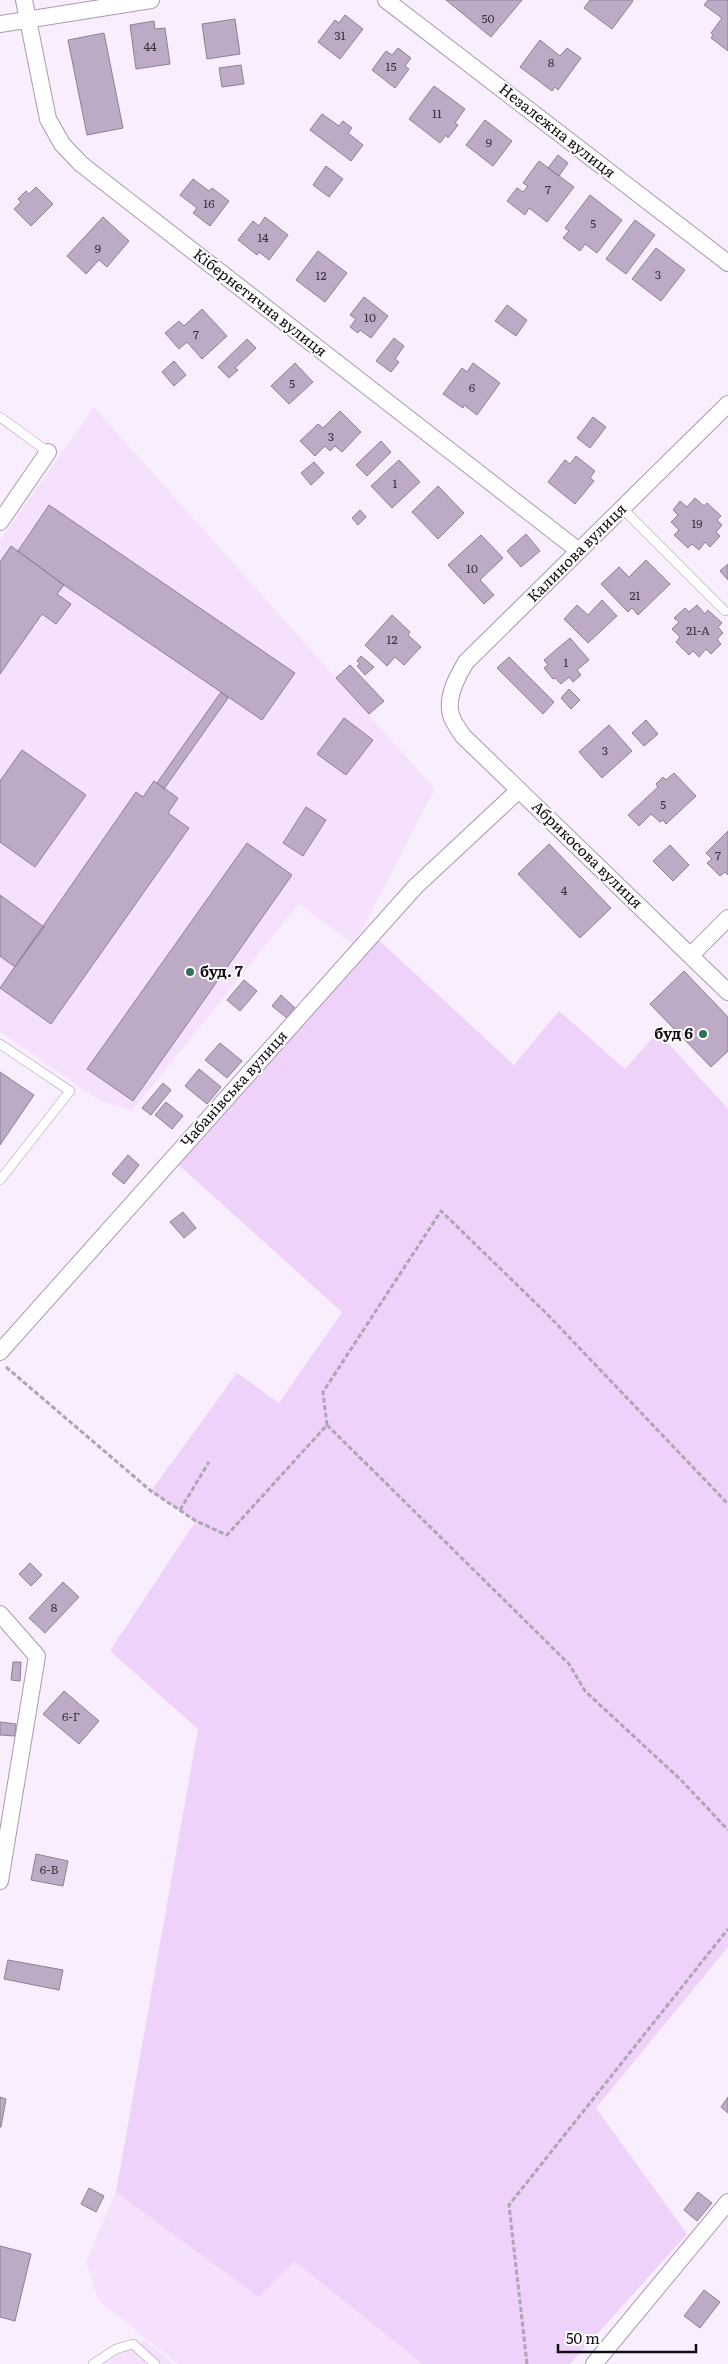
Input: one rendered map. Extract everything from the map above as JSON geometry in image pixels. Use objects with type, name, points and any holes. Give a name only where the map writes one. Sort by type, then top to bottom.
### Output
[{"type":"street","name":"Кібернетична вулиця","points":[[24,0],[48,119],[62,144],[80,164],[579,551]]},
{"type":"street","points":[[0,24],[152,0]]},
{"type":"street","name":"Незалежна вулиця","points":[[386,0],[728,263]]},
{"type":"street","name":"Калинова вулиця","points":[[451,715],[450,701],[456,679],[466,662],[728,404]]},
{"type":"street","points":[[2,514],[48,452]]},
{"type":"street","name":"Абрикосова вулиця","points":[[451,715],[463,736],[728,992]]},
{"type":"street","name":"Чабанівська вулиця","points":[[0,1352],[414,887],[475,833],[519,790]]},
{"type":"street","points":[[691,955],[728,918]]},
{"type":"street","points":[[0,1614],[37,1656],[0,1881]]},
{"type":"street","points":[[594,2364],[728,2202]]},
{"type":"lane","points":[[0,417],[48,452]]},
{"type":"lane","points":[[622,508],[725,611]]},
{"type":"lane","points":[[0,1044],[70,1091],[0,1180]]},
{"type":"lane","points":[[93,2364],[116,2349],[133,2344],[155,2364]]},
{"type":"path","points":[[728,1504],[547,1314],[441,1211],[323,1392],[327,1426],[569,1664],[585,1691],[682,1780],[728,1830]]},
{"type":"path","points":[[0,1362],[151,1491],[196,1521],[227,1535],[327,1426]]},
{"type":"path","points":[[180,1510],[209,1462]]},
{"type":"path","points":[[527,2364],[509,2205],[728,1929]]},
{"type":"shaded area","points":[[94,407],[435,789],[354,945],[299,904],[132,1111],[99,1100],[0,1032],[0,540]]},
{"type":"shaded area","points":[[372,934],[514,1065],[559,1011],[625,1069],[658,1032],[728,1109],[728,1947],[596,2108],[687,2234],[570,2364],[423,2364],[294,2261],[259,2297],[116,2192],[198,1729],[110,1651],[196,1521],[151,1491],[237,1373],[279,1403],[342,1312],[172,1159]]},
{"type":"shaded area","points":[[116,2192],[193,2245],[294,2261],[426,2364],[177,2364],[98,2300],[86,2261]]},
{"type":"shaded area","points":[[145,2340],[173,2364],[102,2364]]},
{"type":"building","points":[[446,0],[522,0],[491,37]]},
{"type":"building","points":[[590,0],[633,1],[612,29],[584,8]]},
{"type":"building","points":[[708,0],[728,0],[728,51],[711,38],[713,35],[711,33],[722,18],[704,5]]},
{"type":"building","points":[[345,15],[363,29],[340,59],[318,42],[335,20],[339,23]]},
{"type":"building","points":[[235,19],[240,54],[207,59],[202,24]]},
{"type":"building","points":[[154,21],[155,29],[165,28],[170,64],[136,69],[130,25]]},
{"type":"building","points":[[104,33],[123,128],[87,135],[68,40]]},
{"type":"building","points":[[540,40],[560,56],[567,48],[581,58],[558,90],[555,87],[552,91],[520,67]]},
{"type":"building","points":[[398,48],[411,58],[405,66],[409,69],[395,88],[372,70],[386,51],[392,55]]},
{"type":"building","points":[[241,65],[244,84],[222,87],[219,68]]},
{"type":"building","points":[[434,86],[465,109],[455,123],[458,125],[448,138],[446,135],[440,143],[409,119]]},
{"type":"building","points":[[322,114],[339,126],[343,121],[352,128],[348,133],[363,145],[351,161],[310,130]]},
{"type":"building","points":[[485,120],[512,141],[493,166],[466,145]]},
{"type":"building","points":[[558,155],[568,163],[559,176],[548,168]]},
{"type":"building","points":[[539,161],[574,187],[547,222],[529,208],[525,215],[507,201],[517,188],[523,192],[528,186],[523,183]]},
{"type":"building","points":[[326,166],[343,179],[329,197],[313,185]]},
{"type":"building","points":[[193,179],[209,191],[212,188],[229,201],[210,226],[193,213],[197,208],[180,195]]},
{"type":"building","points":[[36,187],[53,204],[31,226],[14,209],[21,202],[18,199],[26,191],[29,194]]},
{"type":"building","points":[[590,195],[622,220],[597,253],[585,244],[580,251],[563,238],[569,231],[565,228]]},
{"type":"building","points":[[103,217],[129,241],[107,267],[99,260],[86,274],[67,256]]},
{"type":"building","points":[[265,217],[288,235],[269,260],[259,252],[257,255],[238,240],[253,221],[259,226]]},
{"type":"building","points":[[635,220],[655,235],[626,274],[606,259]]},
{"type":"building","points":[[656,248],[685,270],[661,301],[632,279]]},
{"type":"building","points":[[318,251],[347,273],[325,302],[296,280]]},
{"type":"building","points":[[364,297],[388,316],[371,338],[360,330],[358,333],[350,327],[356,319],[350,315]]},
{"type":"building","points":[[507,305],[527,320],[516,336],[495,321]]},
{"type":"building","points":[[202,309],[227,336],[202,359],[187,342],[179,349],[165,333],[179,321],[184,326]]},
{"type":"building","points":[[394,338],[404,346],[395,359],[399,362],[391,372],[376,361]]},
{"type":"building","points":[[247,339],[256,348],[235,368],[238,370],[229,378],[218,367]]},
{"type":"building","points":[[174,361],[186,375],[174,386],[162,372]]},
{"type":"building","points":[[295,363],[313,382],[289,404],[271,386]]},
{"type":"building","points":[[473,363],[500,383],[477,415],[464,405],[463,408],[443,394],[462,368],[467,372]]},
{"type":"building","points":[[340,411],[361,432],[342,452],[335,446],[330,451],[325,446],[315,456],[300,441],[318,424],[323,428]]},
{"type":"building","points":[[593,417],[606,427],[590,448],[577,438]]},
{"type":"building","points":[[381,441],[391,452],[367,476],[356,465]]},
{"type":"building","points":[[576,456],[595,471],[590,478],[594,481],[575,504],[548,482],[565,460],[570,464]]},
{"type":"building","points":[[399,460],[420,482],[392,508],[371,486]]},
{"type":"building","points":[[314,462],[324,473],[311,485],[301,473]]},
{"type":"building","points":[[438,486],[464,513],[438,539],[412,512]]},
{"type":"building","points":[[695,498],[704,506],[707,503],[721,516],[717,520],[722,525],[716,532],[720,536],[710,547],[705,542],[699,550],[692,544],[688,548],[674,535],[679,530],[671,522],[678,515],[673,510],[680,501],[687,507]]},
{"type":"building","points":[[49,505],[295,673],[262,720],[64,585],[18,551]]},
{"type":"building","points":[[360,510],[366,517],[358,525],[352,518]]},
{"type":"building","points":[[526,534],[540,551],[521,567],[507,551]]},
{"type":"building","points":[[481,535],[503,558],[480,580],[494,595],[484,604],[448,565]]},
{"type":"building","points":[[11,546],[64,585],[57,594],[71,604],[56,624],[42,614],[0,674],[0,562]]},
{"type":"building","points":[[646,560],[670,584],[638,615],[632,608],[628,612],[601,584],[619,567],[629,577]]},
{"type":"building","points":[[728,564],[728,580],[720,571]]},
{"type":"building","points":[[602,600],[617,616],[588,643],[564,619],[577,605],[588,615]]},
{"type":"building","points":[[697,605],[705,614],[708,610],[722,623],[718,627],[723,633],[717,639],[721,644],[711,654],[706,649],[699,657],[693,651],[689,655],[676,642],[680,637],[672,629],[679,622],[674,618],[685,608],[689,612]]},
{"type":"building","points":[[392,615],[410,632],[408,635],[421,647],[404,665],[395,657],[387,666],[365,645]]},
{"type":"building","points":[[570,638],[589,660],[577,670],[581,675],[573,682],[569,677],[561,684],[555,678],[553,679],[544,668],[548,665],[544,660]]},
{"type":"building","points":[[361,656],[374,667],[365,675],[357,666],[360,664],[357,661]]},
{"type":"building","points":[[509,657],[554,702],[543,714],[497,668]]},
{"type":"building","points":[[350,665],[384,701],[369,714],[336,678]]},
{"type":"building","points":[[569,689],[580,700],[571,709],[561,698]]},
{"type":"building","points":[[221,692],[228,698],[164,789],[157,783]]},
{"type":"building","points":[[344,718],[373,740],[346,775],[317,754]]},
{"type":"building","points":[[646,720],[658,734],[644,746],[632,733]]},
{"type":"building","points":[[609,725],[632,751],[602,778],[579,752]]},
{"type":"building","points":[[22,750],[86,795],[35,867],[0,842],[0,781]]},
{"type":"building","points":[[674,773],[696,796],[666,824],[663,820],[660,822],[651,814],[639,826],[628,815],[658,787],[656,784],[663,777],[666,780]]},
{"type":"building","points":[[154,781],[178,798],[168,813],[189,828],[51,1024],[0,988],[136,792],[143,797]]},
{"type":"building","points":[[306,807],[326,820],[303,856],[283,843]]},
{"type":"building","points":[[728,831],[728,875],[725,872],[720,876],[707,863],[712,859],[706,853]]},
{"type":"building","name":"буд. 7","points":[[247,843],[292,875],[133,1101],[87,1069]]},
{"type":"building","points":[[549,844],[611,908],[580,938],[518,874]]},
{"type":"building","points":[[670,845],[689,865],[673,881],[653,861]]},
{"type":"building","points":[[0,895],[44,927],[15,967],[0,956]]},
{"type":"building","name":"буд 6","points":[[684,971],[728,1017],[728,1051],[711,1067],[650,1004]]},
{"type":"building","points":[[244,980],[257,991],[240,1011],[227,1000]]},
{"type":"building","points":[[281,995],[295,1008],[287,1018],[272,1006]]},
{"type":"building","points":[[220,1043],[242,1061],[227,1078],[205,1060]]},
{"type":"building","points":[[199,1069],[221,1087],[207,1104],[185,1086]]},
{"type":"building","points":[[0,1072],[34,1095],[0,1145]]},
{"type":"building","points":[[163,1083],[171,1090],[151,1115],[142,1108]]},
{"type":"building","points":[[166,1102],[183,1116],[172,1129],[155,1115]]},
{"type":"building","points":[[128,1155],[139,1165],[124,1184],[112,1174]]},
{"type":"building","points":[[183,1212],[196,1228],[184,1238],[170,1222]]},
{"type":"building","points":[[30,1563],[42,1575],[31,1586],[19,1574]]},
{"type":"building","points":[[63,1582],[79,1597],[45,1633],[29,1618]]},
{"type":"building","points":[[13,1662],[21,1662],[20,1681],[11,1680]]},
{"type":"building","points":[[64,1691],[99,1721],[79,1744],[43,1714]]},
{"type":"building","points":[[0,1722],[16,1724],[15,1736],[0,1735]]},
{"type":"building","points":[[36,1854],[68,1861],[63,1886],[31,1880]]},
{"type":"building","points":[[8,1960],[63,1970],[59,1990],[4,1979]]},
{"type":"building","points":[[0,2097],[6,2099],[1,2127],[0,2127]]},
{"type":"building","points":[[728,2097],[728,2113],[721,2107]]},
{"type":"building","points":[[89,2188],[104,2196],[96,2212],[81,2204]]},
{"type":"building","points":[[698,2192],[712,2203],[697,2221],[684,2210]]},
{"type":"building","points":[[0,2246],[31,2254],[15,2321],[0,2317]]},
{"type":"building","points":[[704,2290],[720,2302],[700,2328],[684,2316]]},
{"type":"place","name":"буд. 7","points":[[190,972]]},
{"type":"place","name":"буд 6","points":[[703,1034]]}]
